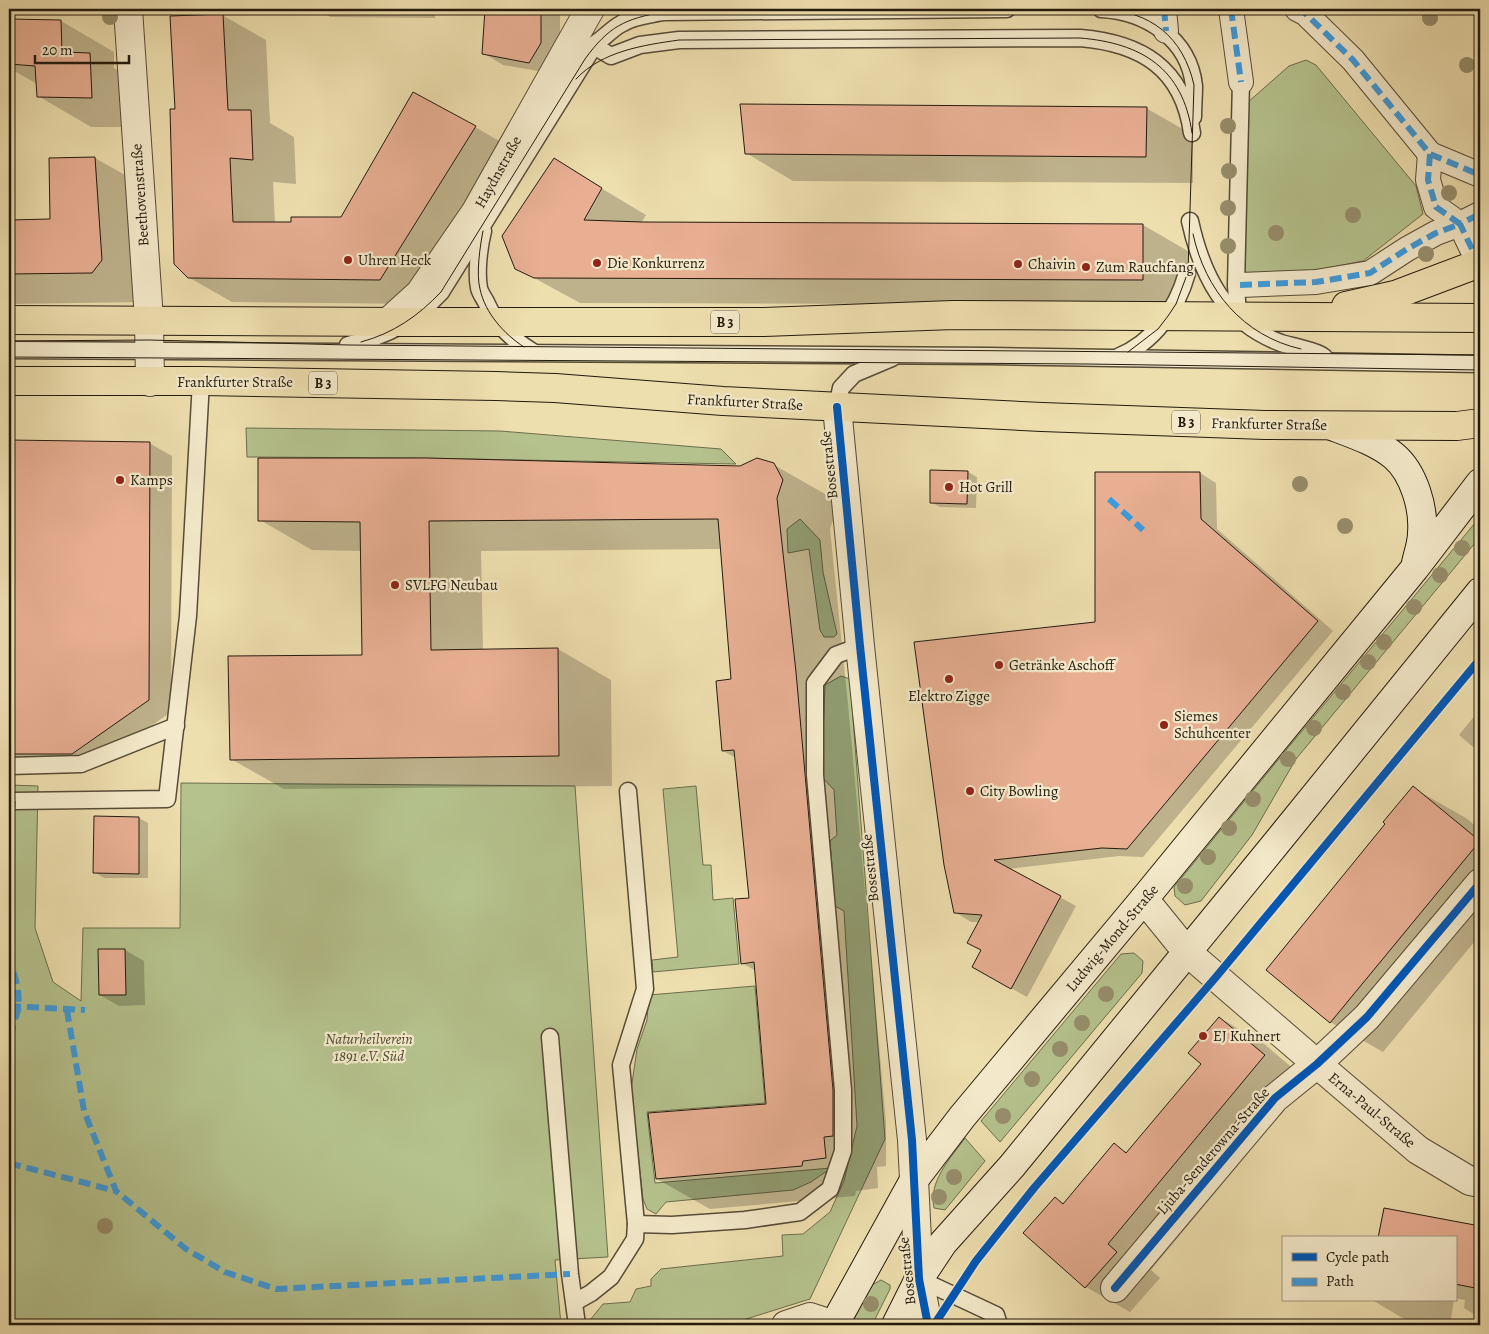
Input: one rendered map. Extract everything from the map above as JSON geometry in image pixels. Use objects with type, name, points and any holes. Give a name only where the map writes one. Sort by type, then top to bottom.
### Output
[{"type":"main road","points":[[1302,316],[1395,295],[1476,256]]},
{"type":"main road","name":"B 3","points":[[9,320],[764,322],[953,315],[1480,318]]},
{"type":"main road","name":"Frankfurter Straße","points":[[9,381],[201,381],[555,388],[723,401],[1042,417],[1265,425],[1457,426],[1480,423]]},
{"type":"street","name":"Beethovenstraße","points":[[128,9],[148,320],[150,382]]},
{"type":"street","name":"Haydnstraße","points":[[397,322],[482,215],[564,55],[590,9]]},
{"type":"street","points":[[1231,9],[1241,82]]},
{"type":"street","points":[[1297,9],[1305,13],[1352,60],[1430,154],[1480,175]]},
{"type":"street","points":[[1430,154],[1428,180],[1436,207],[1470,219]]},
{"type":"street","points":[[1470,219],[1476,256]]},
{"type":"street","points":[[1240,285],[1316,282],[1370,273],[1436,233],[1470,219]]},
{"type":"street","name":"Bosestraße","points":[[837,407],[912,1140],[918,1280],[928,1325]]},
{"type":"street","name":"Ludwig-Mond-Straße","points":[[1331,425],[1364,439],[1394,456],[1410,477],[1418,497],[1422,533],[1415,568]]},
{"type":"street","name":"Ludwig-Mond-Straße","points":[[834,1325],[914,1180],[962,1117],[1144,899],[1415,568],[1480,482]]},
{"type":"street","points":[[896,1325],[918,1280],[944,1243],[993,1188],[1188,952],[1480,592]]},
{"type":"street","name":"Ljuba-Senderowna-Straße","points":[[1114,1288],[1275,1098],[1317,1064],[1367,1017],[1480,882]]},
{"type":"street","name":"Erna-Paul-Straße","points":[[1144,899],[1188,952],[1418,1150],[1470,1181],[1480,1183]]},
{"type":"street","points":[[786,1325],[810,1317],[834,1325]]},
{"type":"lane","points":[[534,352],[515,341],[497,322],[492,316],[480,289],[482,215],[594,46],[607,33],[622,23],[639,16],[663,12],[1007,9]]},
{"type":"lane","points":[[565,91],[579,76],[611,56],[640,46],[679,40],[1051,38],[1098,40],[1131,48],[1145,55],[1163,69],[1179,90],[1187,108],[1192,133],[1194,85],[1183,53],[1165,20],[1153,23],[1127,12],[1101,9]]},
{"type":"lane","points":[[564,55],[594,46],[611,56]]},
{"type":"lane","points":[[1238,316],[1236,284],[1241,82]]},
{"type":"lane","points":[[1190,221],[1195,242],[1208,278],[1217,294],[1238,316],[1260,332],[1298,348],[1321,354],[1330,362]]},
{"type":"lane","points":[[1116,358],[1130,351],[1158,330],[1176,304],[1188,273]]},
{"type":"lane","points":[[319,351],[368,340],[386,333],[397,322]]},
{"type":"lane","points":[[9,350],[865,355],[1480,364]]},
{"type":"lane","points":[[837,407],[838,383],[844,371],[865,355]]},
{"type":"lane","points":[[837,407],[841,388],[854,374],[897,356]]},
{"type":"lane","points":[[13,801],[167,800],[188,616],[201,381]]},
{"type":"lane","points":[[636,1224],[672,1225],[745,1220],[800,1212],[830,1189],[843,1151],[843,1090],[814,775],[816,683],[836,655],[860,646]]},
{"type":"lane","points":[[9,766],[81,764],[176,726]]},
{"type":"lane","points":[[575,1302],[591,1293],[611,1277],[635,1239],[636,1224],[621,1065],[645,989],[628,791]]},
{"type":"lane","points":[[550,1037],[570,1274],[577,1325]]},
{"type":"lane","points":[[918,1280],[996,1315],[1000,1325]]},
{"type":"green space","points":[[1306,60],[1316,65],[1416,186],[1423,214],[1363,261],[1240,285],[1247,103],[1289,66]]},
{"type":"green space","points":[[246,428],[500,431],[721,449],[736,464],[247,457]]},
{"type":"green space","points":[[1480,517],[1480,537],[1296,759],[1252,835],[1201,901],[1185,905],[1175,896],[1174,887]]},
{"type":"green space","points":[[800,519],[820,540],[823,572],[837,634],[834,637],[824,637],[820,630],[809,549],[788,553],[787,529]]},
{"type":"green space","points":[[841,676],[850,679],[885,1139],[810,1299],[727,1325],[586,1325],[603,1304],[630,1302],[636,1289],[651,1286],[651,1279],[661,1269],[783,1256],[782,1235],[803,1234],[830,1212],[844,1181],[857,1126],[844,911],[835,906],[830,841],[837,835],[834,790],[822,777],[825,685]]},
{"type":"green space","name":"Naturheilverein 1891 e.V. Süd","points":[[181,783],[575,786],[608,1257],[555,1260],[561,1325],[9,1325],[9,785],[38,786],[35,928],[53,982],[81,1001],[83,928],[180,928]]},
{"type":"green space","points":[[696,786],[703,865],[711,865],[713,900],[733,898],[739,964],[653,972],[652,960],[678,957],[663,789]]},
{"type":"green space","points":[[1134,953],[1143,961],[1142,973],[1000,1142],[981,1121],[1121,954]]},
{"type":"green space","points":[[755,986],[765,1103],[647,1112],[655,1183],[831,1168],[811,1182],[793,1190],[666,1202],[656,1214],[647,1209],[643,1199],[631,1090],[637,1049],[647,1020],[649,995]]},
{"type":"green space","points":[[965,1138],[985,1161],[945,1210],[934,1208],[934,1188],[937,1179]]},
{"type":"green space","points":[[881,1280],[890,1285],[890,1289],[872,1325],[851,1325],[870,1286]]},
{"type":"building","points":[[485,9],[541,9],[541,43],[529,63],[482,54]]},
{"type":"building","points":[[223,14],[228,110],[251,110],[253,160],[230,158],[233,222],[291,222],[291,217],[341,217],[413,92],[476,126],[380,280],[188,278],[174,264],[170,109],[175,109],[170,16]]},
{"type":"building","points":[[9,19],[61,20],[62,52],[90,53],[92,98],[37,97],[35,66],[9,64]]},
{"type":"building","points":[[740,104],[1147,107],[1146,157],[745,154]]},
{"type":"building","points":[[95,157],[102,260],[92,273],[9,274],[9,220],[50,219],[49,158]]},
{"type":"building","points":[[554,158],[602,188],[584,220],[642,222],[1143,224],[1143,280],[534,278],[515,269],[502,236]]},
{"type":"building","points":[[9,440],[150,442],[149,700],[72,754],[9,754]]},
{"type":"building","points":[[258,458],[427,458],[740,466],[757,458],[774,463],[783,480],[777,498],[796,672],[833,1090],[833,1136],[824,1137],[826,1158],[803,1161],[802,1166],[656,1179],[648,1113],[766,1104],[754,962],[741,964],[735,899],[749,898],[734,750],[722,751],[716,681],[731,679],[718,519],[429,521],[431,650],[558,648],[559,756],[230,760],[228,656],[362,655],[360,522],[258,521]]},
{"type":"building","name":"Hot Grill","points":[[930,470],[968,471],[967,504],[930,503]]},
{"type":"building","points":[[1095,472],[1200,472],[1201,519],[1318,621],[1127,849],[1102,848],[994,860],[1061,896],[1011,989],[972,967],[981,950],[967,943],[982,915],[954,913],[944,865],[914,642],[1095,622]]},
{"type":"building","points":[[1413,786],[1480,841],[1330,1023],[1266,970],[1385,824],[1383,822]]},
{"type":"building","points":[[94,816],[139,817],[139,874],[93,873]]},
{"type":"building","points":[[98,949],[125,949],[126,995],[99,995]]},
{"type":"building","points":[[1219,1017],[1265,1055],[1108,1244],[1117,1252],[1085,1288],[1023,1233],[1055,1197],[1063,1204],[1114,1143],[1126,1153],[1201,1064],[1188,1053]]},
{"type":"building","points":[[1384,1208],[1480,1226],[1480,1289],[1456,1284],[1456,1236],[1378,1236]]},
{"type":"tram line","points":[[361,342],[384,334],[405,323],[441,292],[585,59],[610,31],[628,21],[663,12],[1004,9]]},
{"type":"tram line","points":[[1101,9],[1135,15],[1149,21],[1162,30],[1173,40],[1182,53],[1194,85],[1188,272],[1176,304],[1168,316],[1158,329],[1128,352]]},
{"type":"tram line","points":[[576,79],[586,69],[624,51],[679,40],[1080,38],[1122,46],[1140,53],[1156,63],[1169,76],[1179,91],[1187,110],[1192,133]]},
{"type":"tram line","points":[[483,231],[478,268],[483,298],[496,322],[509,336],[524,347]]},
{"type":"tram line","points":[[1193,234],[1207,274],[1217,292],[1230,308],[1261,333],[1280,343],[1301,349]]},
{"type":"tram line","points":[[9,341],[149,340],[349,345],[1480,355]]},
{"type":"tram line","points":[[9,357],[1088,364],[1480,370]]},
{"type":"marked path","points":[[1164,9],[1166,31]]},
{"type":"marked path","points":[[1231,9],[1241,82]]},
{"type":"marked path","points":[[1297,9],[1305,13],[1353,60],[1430,154],[1480,175]]},
{"type":"marked path","points":[[1430,154],[1428,180],[1436,207],[1460,224]]},
{"type":"marked path","points":[[1472,249],[1460,224],[1480,214]]},
{"type":"marked path","points":[[1240,285],[1316,282],[1370,273],[1436,233],[1460,224]]},
{"type":"marked path","points":[[1479,280],[1480,289]]},
{"type":"marked path","points":[[1109,499],[1143,530]]},
{"type":"marked path","points":[[9,865],[13,801]]},
{"type":"marked path","points":[[9,955],[18,988],[19,1007],[13,1026],[9,1053]]},
{"type":"marked path","points":[[9,1006],[85,1010]]},
{"type":"marked path","points":[[67,1010],[84,1111],[116,1191],[186,1249],[225,1272],[276,1289],[570,1274]]},
{"type":"marked path","points":[[9,1163],[116,1191]]},
{"type":"cycle path","points":[[837,407],[912,1140],[919,1279],[928,1325]]},
{"type":"cycle path","points":[[934,1325],[976,1261],[1034,1188],[1216,977],[1480,659]]},
{"type":"cycle path","points":[[1115,1288],[1275,1098],[1317,1064],[1367,1017],[1480,883]]},
{"type":"place","name":"Uhren Heck","points":[[348,260]]},
{"type":"place","name":"Die Konkurrenz","points":[[597,263]]},
{"type":"place","name":"Chaivin","points":[[1018,264]]},
{"type":"place","name":"Zum Rauchfang","points":[[1086,267]]},
{"type":"place","name":"Kamps","points":[[120,480]]},
{"type":"place","name":"Hot Grill","points":[[949,487]]},
{"type":"place","name":"SVLFG Neubau","points":[[395,585]]},
{"type":"place","name":"Getränke Aschoff","points":[[999,665]]},
{"type":"place","name":"Elektro Zigge","points":[[949,679]]},
{"type":"place","name":"Siemes Schuhcenter","points":[[1164,725]]},
{"type":"place","name":"City Bowling","points":[[970,791]]},
{"type":"place","name":"EJ Kuhnert","points":[[1203,1036]]}]
